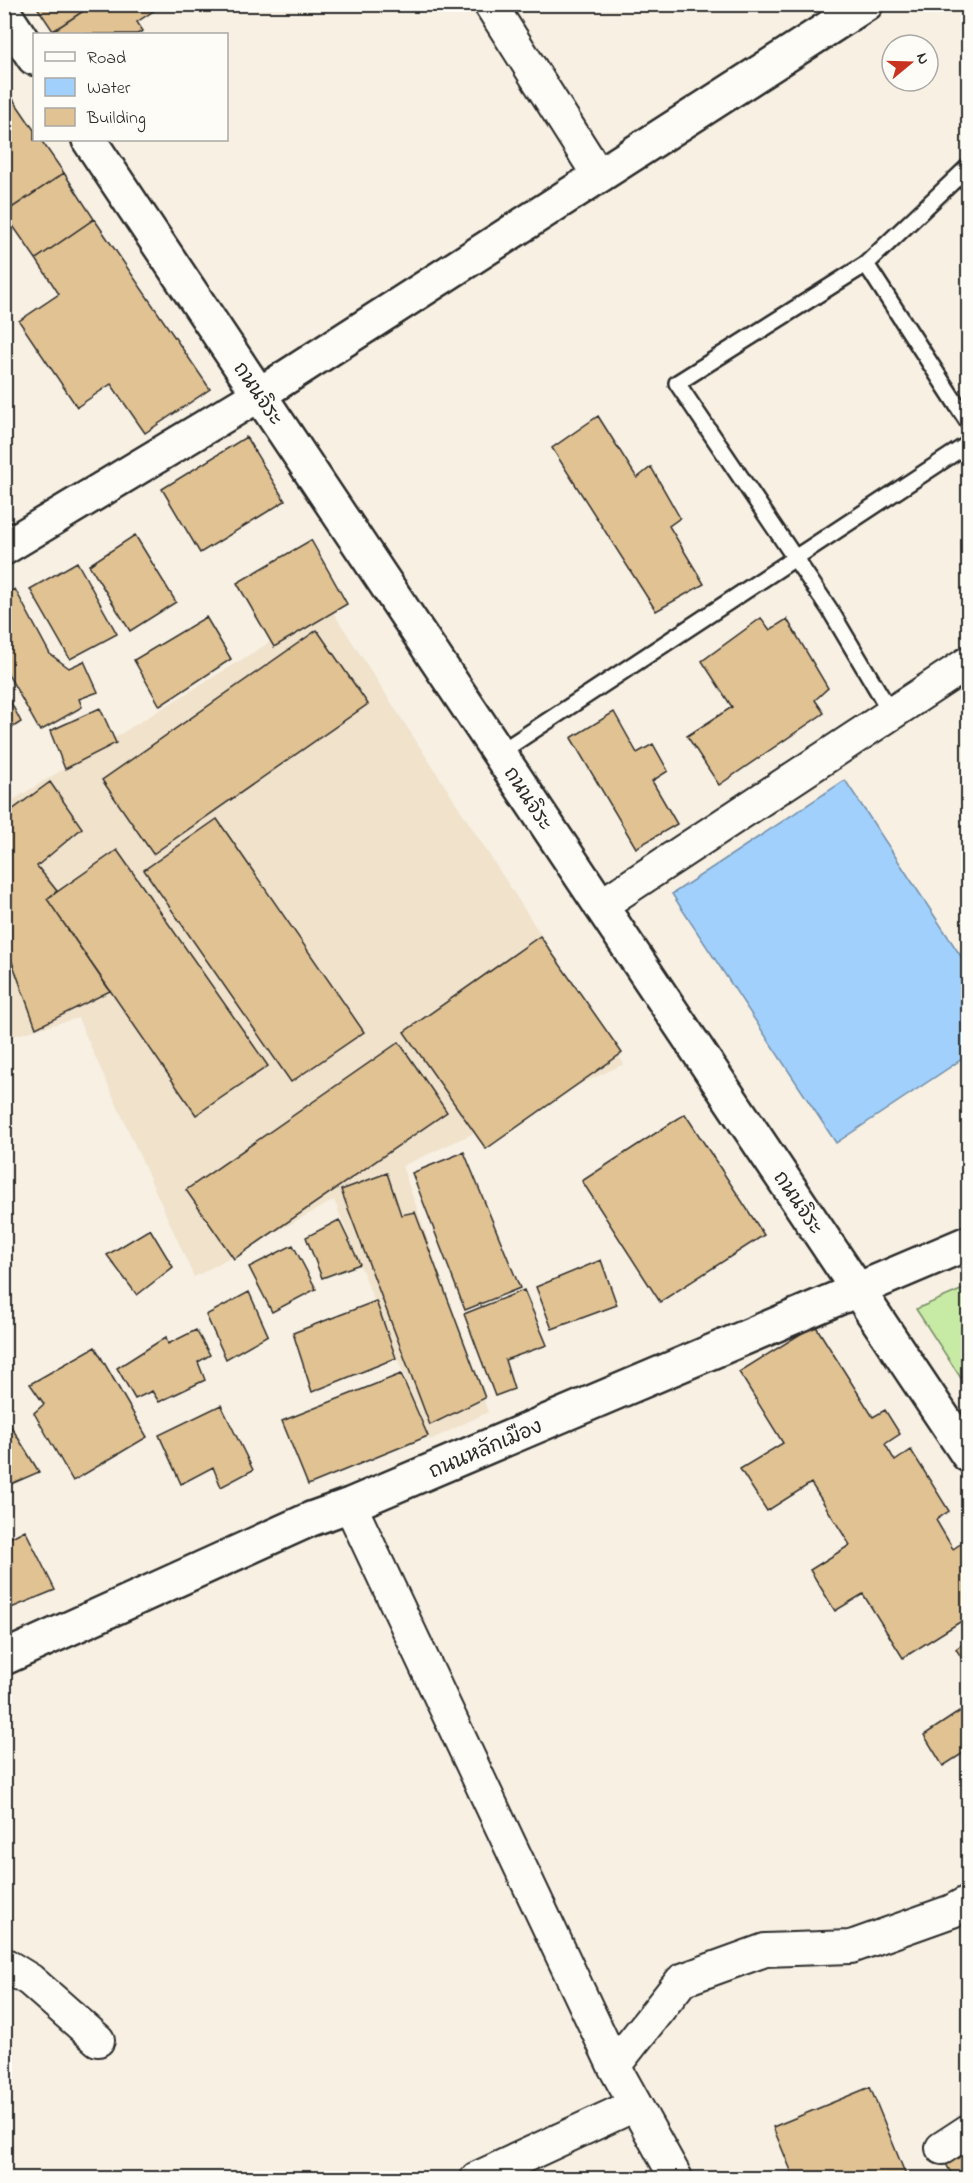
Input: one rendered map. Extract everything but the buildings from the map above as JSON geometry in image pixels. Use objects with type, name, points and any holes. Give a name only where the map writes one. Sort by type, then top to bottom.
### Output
[{"type":"main road","points":[[4,548],[260,394],[866,4]]},
{"type":"main road","points":[[4,13],[33,56]]},
{"type":"main road","name":"ถนนจิระ","points":[[90,141],[969,1455]]},
{"type":"main road","name":"ถนนหลักเมือง","points":[[4,1658],[310,1519],[350,1505],[969,1243]]},
{"type":"street","points":[[490,4],[599,176]]},
{"type":"street","points":[[600,906],[969,663]]},
{"type":"street","points":[[350,1505],[615,2066],[676,2178]]},
{"type":"street","points":[[615,2066],[682,1980],[765,1950],[851,1947],[952,1911],[969,1902]]},
{"type":"street","points":[[4,1964],[30,1980],[98,2040]]},
{"type":"street","points":[[477,2178],[635,2105]]},
{"type":"street","points":[[942,2148],[969,2131]]},
{"type":"lane","points":[[891,713],[830,610],[677,383],[866,264],[969,167]]},
{"type":"lane","points":[[866,264],[969,422]]},
{"type":"lane","points":[[499,753],[969,444]]},
{"type":"shaded area","points":[[329,606],[624,1064],[402,1166],[488,1412],[430,1440],[334,1200],[194,1277],[78,1018],[5,1038],[5,805]]},
{"type":"green space","points":[[968,1287],[968,1389],[916,1309]]},
{"type":"water","points":[[845,780],[968,967],[968,1055],[836,1143],[672,894]]}]
